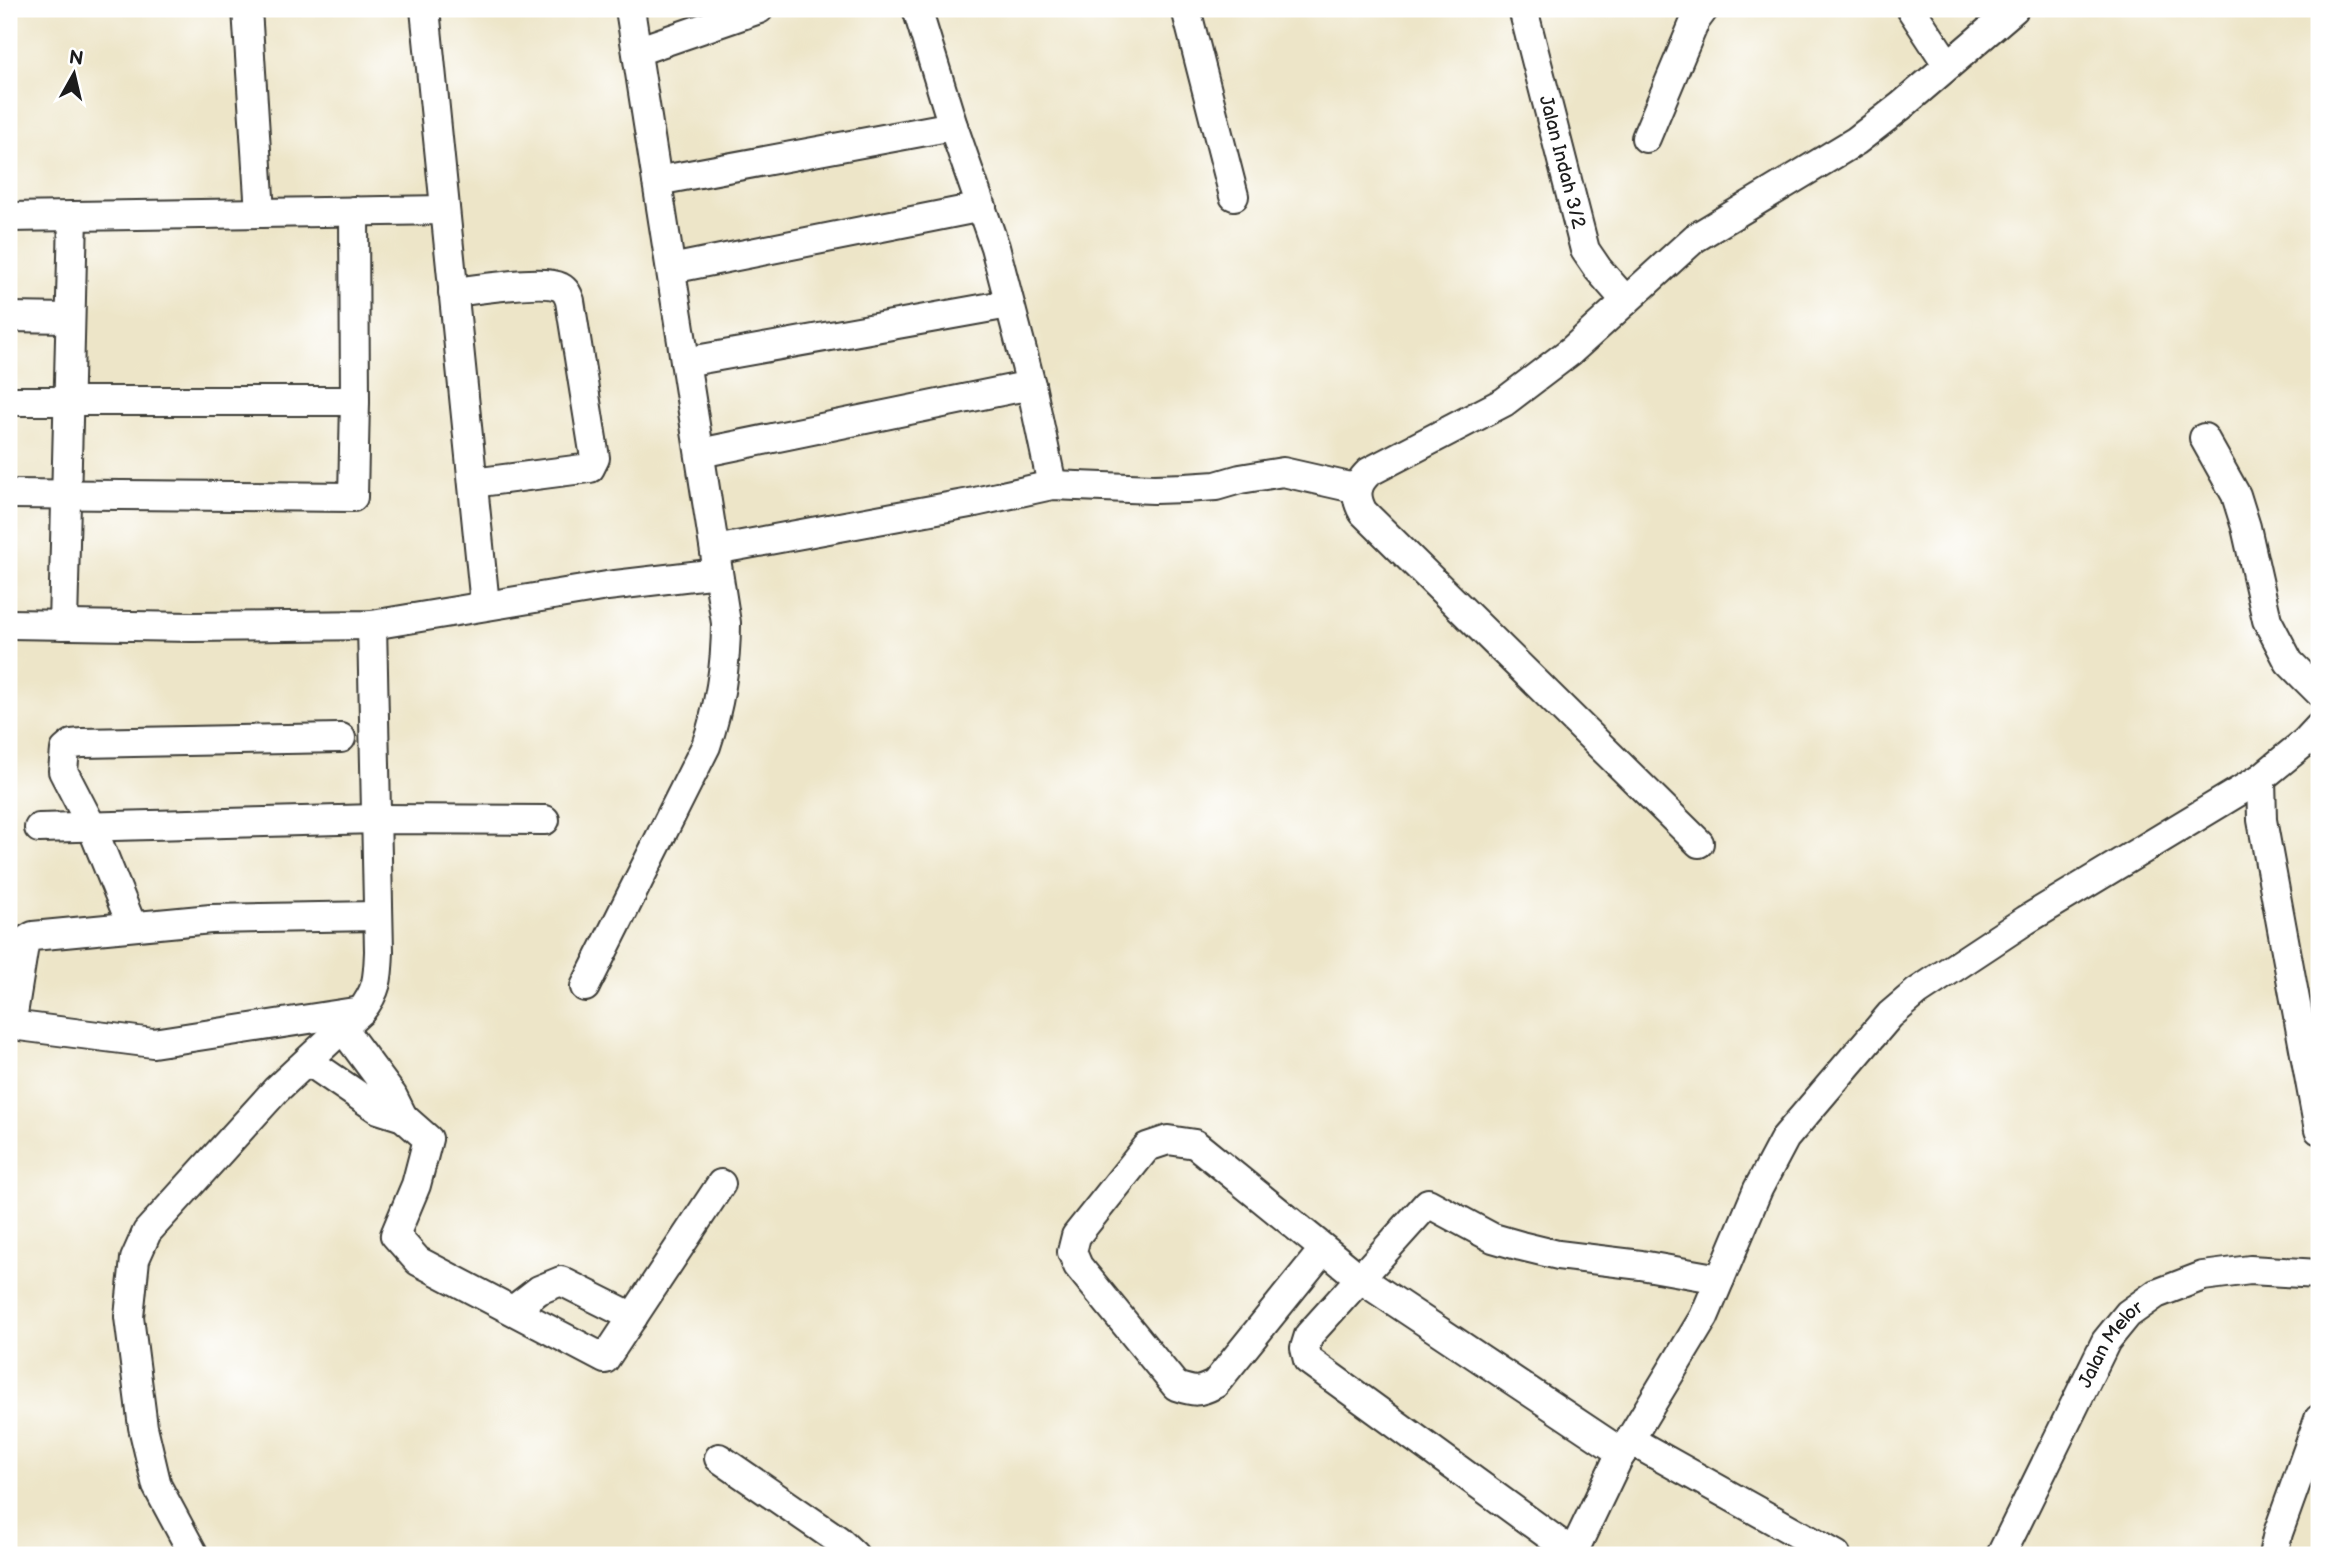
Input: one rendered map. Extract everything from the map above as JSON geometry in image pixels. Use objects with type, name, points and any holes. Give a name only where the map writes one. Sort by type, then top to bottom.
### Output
[{"type":"street","points":[[247,9],[260,213]]},
{"type":"street","points":[[425,9],[485,605]]},
{"type":"street","points":[[585,987],[706,746],[722,684],[726,652],[726,623],[717,561],[630,9]]},
{"type":"street","points":[[637,51],[759,9]]},
{"type":"street","points":[[917,9],[953,126],[995,247],[1031,385],[1052,485]]},
{"type":"street","points":[[1186,9],[1234,195]]},
{"type":"street","name":"Jalan Indah 3/2","points":[[1523,9],[1585,250],[1626,301]]},
{"type":"street","points":[[1646,138],[1695,21],[1704,9]]},
{"type":"street","points":[[1912,9],[1948,65]]},
{"type":"street","points":[[1699,843],[1363,512],[1359,504],[1358,487],[1370,472],[1504,402],[1572,351],[1695,238],[1856,141],[2014,9]]},
{"type":"street","points":[[657,181],[953,126]]},
{"type":"street","points":[[671,269],[982,207]]},
{"type":"street","points":[[9,217],[445,210]]},
{"type":"street","points":[[9,494],[353,497],[354,211]]},
{"type":"street","points":[[63,625],[73,216]]},
{"type":"street","points":[[453,292],[538,284],[560,287],[566,292],[570,300],[595,458],[590,468],[473,483]]},
{"type":"street","points":[[685,362],[1009,304]]},
{"type":"street","points":[[9,317],[70,318]]},
{"type":"street","points":[[700,453],[1031,385]]},
{"type":"street","points":[[9,401],[355,401]]},
{"type":"street","points":[[2204,438],[2236,495],[2267,620],[2289,662],[2319,692]]},
{"type":"street","points":[[9,624],[191,627],[372,625],[607,586],[1052,485],[1195,488],[1283,472],[1358,487]]},
{"type":"street","points":[[194,1555],[157,1486],[143,1427],[128,1317],[135,1259],[147,1232],[276,1090],[352,1020],[371,998],[376,985],[379,962],[372,625]]},
{"type":"street","points":[[1720,1279],[1641,1265],[1558,1255],[1521,1246],[1493,1238],[1428,1203],[1309,1335],[1305,1348],[1308,1360],[1573,1554],[1626,1446],[1704,1317],[1758,1189],[1785,1138],[1890,1015],[1917,992],[2026,920],[2261,778],[2319,727]]},
{"type":"street","points":[[132,926],[92,825],[64,771],[65,750],[72,744],[341,738]]},
{"type":"street","points":[[2261,778],[2262,820],[2319,1130]]},
{"type":"street","points":[[39,828],[376,819],[545,820]]},
{"type":"street","points":[[352,1020],[153,1043],[19,1026],[14,1021],[24,945],[27,939],[33,936],[211,919],[377,916]]},
{"type":"street","points":[[352,1020],[403,1117],[428,1139],[416,1185],[394,1235],[418,1261],[605,1359],[721,1184]]},
{"type":"street","points":[[308,1061],[378,1109],[403,1117]]},
{"type":"street","points":[[1324,1249],[1215,1384],[1193,1392],[1176,1386],[1078,1266],[1072,1252],[1076,1236],[1146,1147],[1168,1140],[1195,1144],[1361,1279],[1626,1446],[1836,1555]]},
{"type":"street","name":"Jalan Melor","points":[[2001,1555],[2106,1341],[2128,1314],[2156,1294],[2203,1276],[2250,1270],[2319,1274]]},
{"type":"street","points":[[513,1310],[539,1290],[561,1281],[633,1317]]},
{"type":"street","points":[[2273,1555],[2278,1533],[2319,1419]]},
{"type":"street","points":[[719,1458],[838,1540],[854,1555]]}]
